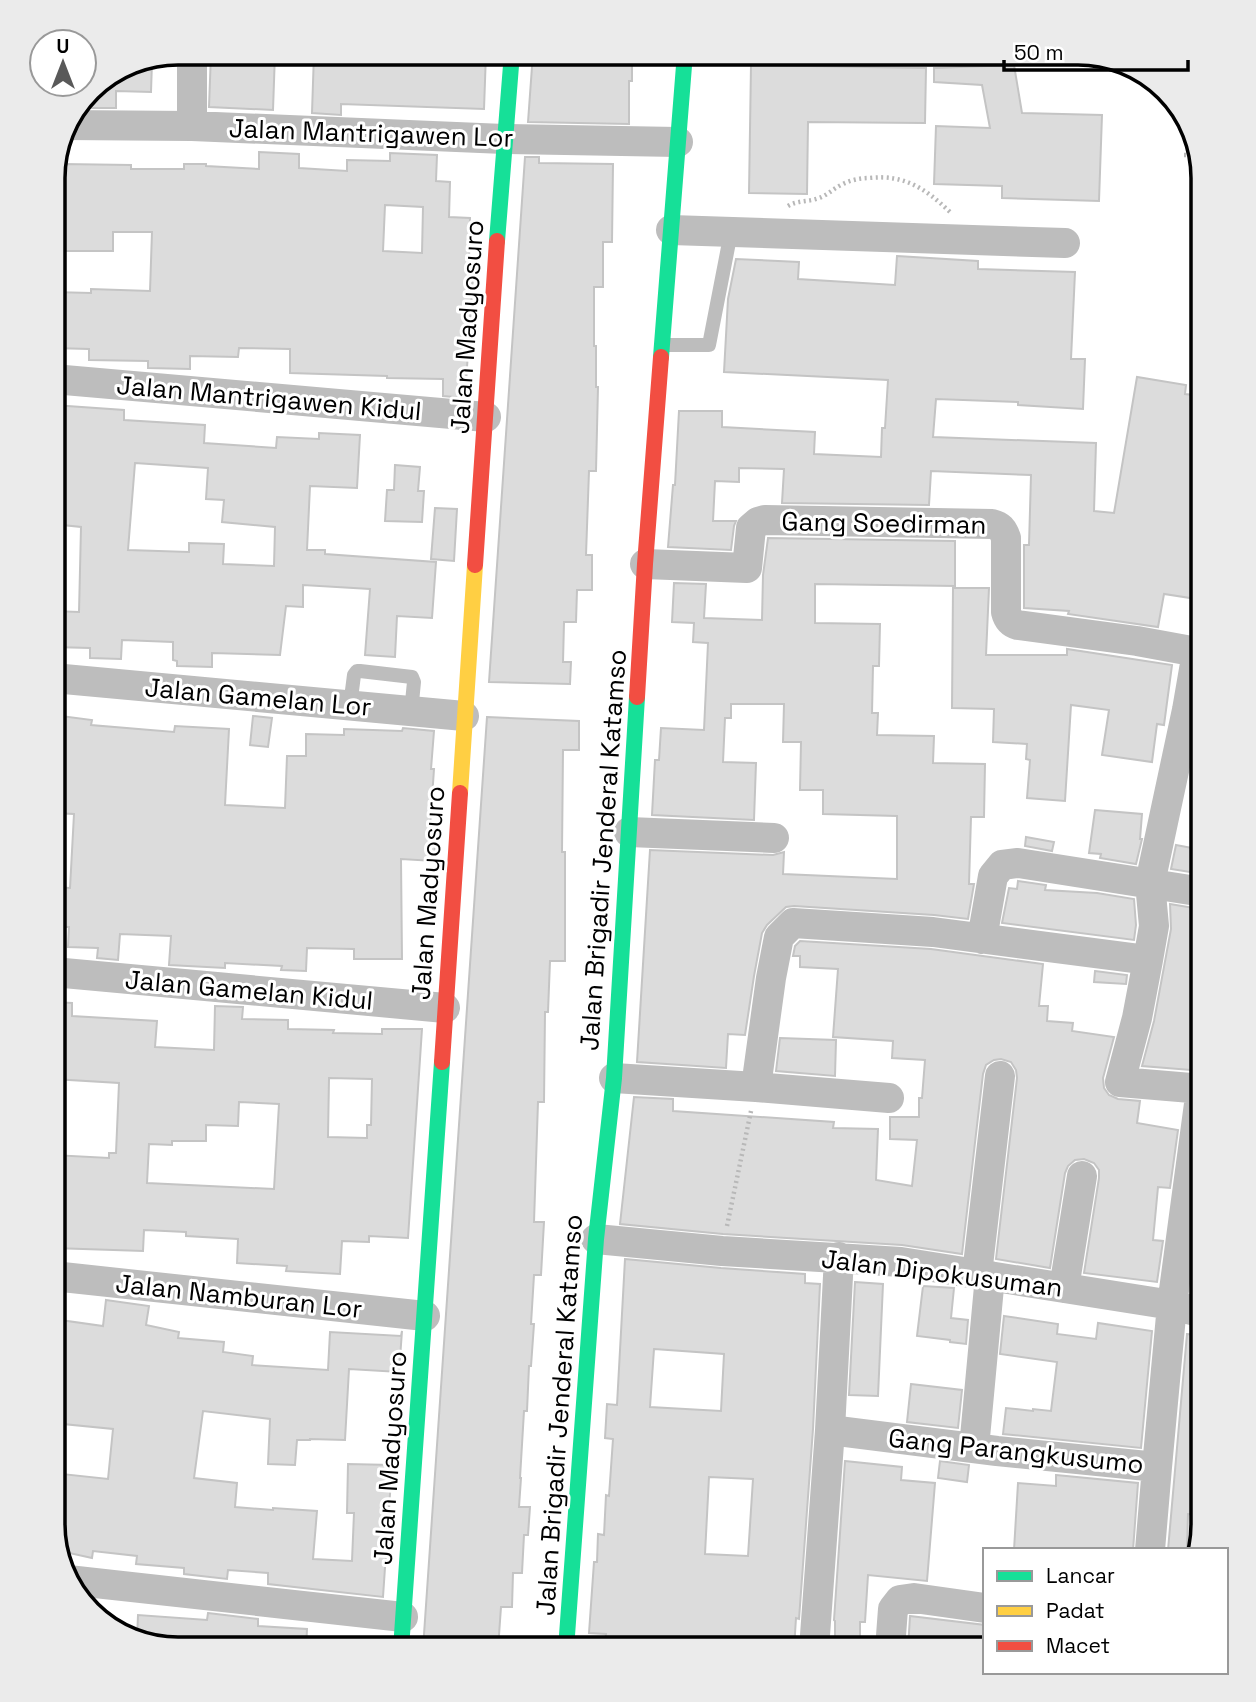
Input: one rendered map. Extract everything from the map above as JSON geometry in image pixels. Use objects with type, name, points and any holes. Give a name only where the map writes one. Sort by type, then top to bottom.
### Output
[{"type":"street","points":[[192,65],[192,126]]},
{"type":"street","name":"Jalan Madyosuro","points":[[402,1637],[511,65]]},
{"type":"street","name":"Jalan Brigadir Jenderal Katamso","points":[[567,1637],[596,1239],[614,1078],[645,564],[684,65]]},
{"type":"street","name":"Jalan Mantrigawen Lor","points":[[78,125],[192,126],[504,139],[678,142]]},
{"type":"street","points":[[671,230],[1065,243]]},
{"type":"street","name":"Jalan Mantrigawen Kidul","points":[[65,380],[486,417]]},
{"type":"street","name":"Gang Soedirman","points":[[645,564],[747,568],[751,528],[765,520],[992,524],[1004,530],[1006,538],[1006,612],[1011,623],[1191,650]]},
{"type":"street","name":"Jalan Gamelan Lor","points":[[65,679],[464,716]]},
{"type":"street","points":[[1191,692],[1150,883],[1154,926],[1137,1018],[1120,1082],[1191,1088]]},
{"type":"street","points":[[629,832],[774,838]]},
{"type":"street","points":[[982,939],[993,876],[1002,865],[1018,863],[1191,890]]},
{"type":"street","points":[[756,1087],[779,937],[793,923],[933,932],[1148,960]]},
{"type":"street","name":"Jalan Gamelan Kidul","points":[[65,973],[445,1008]]},
{"type":"street","points":[[974,1448],[1000,1076]]},
{"type":"street","points":[[614,1078],[889,1098]]},
{"type":"street","name":"Gang Parangkusumo","points":[[830,1430],[1157,1467],[1172,1305],[1191,1168]]},
{"type":"street","points":[[1064,1288],[1082,1176]]},
{"type":"street","name":"Jalan Dipokusuman","points":[[596,1239],[722,1251],[901,1262],[1191,1310]]},
{"type":"street","points":[[815,1637],[839,1257]]},
{"type":"street","name":"Jalan Namburan Lor","points":[[65,1277],[425,1316]]},
{"type":"street","points":[[1150,1548],[1157,1467]]},
{"type":"street","points":[[80,1581],[403,1617]]},
{"type":"street","points":[[891,1637],[893,1609],[900,1600],[914,1598],[983,1608]]},
{"type":"lane","points":[[662,345],[709,345],[731,232]]},
{"type":"path","points":[[1184,155],[1188,155]]},
{"type":"path","points":[[778,234],[777,218],[781,210],[793,203],[815,200],[842,184],[858,179],[884,176],[910,182],[928,193],[961,225],[960,239]]},
{"type":"path","points":[[722,1251],[756,1087]]},
{"type":"building","points":[[211,65],[275,65],[273,110],[209,107]]},
{"type":"building","points":[[314,65],[486,65],[484,109],[341,104],[341,115],[312,113]]},
{"type":"building","points":[[532,65],[632,65],[632,81],[629,81],[629,124],[528,122]]},
{"type":"building","points":[[751,65],[926,68],[925,123],[808,122],[807,194],[749,193]]},
{"type":"building","points":[[1014,65],[1022,113],[1102,115],[1099,201],[1002,198],[1002,186],[934,184],[936,126],[990,128],[982,85],[934,82],[934,68]]},
{"type":"building","points":[[152,68],[151,92],[116,91],[116,108],[90,108],[115,84],[134,73]]},
{"type":"building","points":[[259,152],[299,154],[299,168],[347,171],[347,160],[390,161],[390,153],[437,155],[436,181],[450,182],[449,217],[470,218],[469,261],[474,261],[465,398],[443,396],[443,379],[290,373],[290,349],[239,348],[238,357],[190,356],[190,369],[148,368],[148,361],[89,360],[89,349],[65,348],[65,292],[91,293],[91,289],[150,291],[152,232],[113,232],[113,251],[65,251],[66,164],[131,165],[131,169],[184,169],[184,164],[259,169]],"holes":[[[385,205],[423,207],[422,253],[383,251]]]},
{"type":"building","points":[[525,157],[539,157],[539,163],[613,164],[612,242],[603,242],[603,287],[594,287],[594,346],[598,387],[596,471],[589,471],[586,555],[592,555],[592,590],[577,590],[576,622],[564,622],[563,662],[571,662],[570,684],[489,682]]},
{"type":"building","points":[[897,256],[978,261],[978,269],[1075,272],[1071,359],[1085,359],[1083,409],[1018,405],[1018,402],[936,399],[933,437],[1096,443],[1094,511],[1114,513],[1137,377],[1186,385],[1185,394],[1191,395],[1191,598],[1164,594],[1158,627],[1068,614],[1069,611],[1024,608],[1024,545],[1029,545],[1031,475],[931,471],[929,505],[782,503],[784,469],[739,468],[739,482],[715,481],[713,521],[736,521],[731,550],[668,547],[679,411],[722,411],[722,427],[815,432],[814,454],[881,457],[888,380],[724,372],[728,299],[736,259],[799,262],[798,279],[895,285]]},
{"type":"building","points":[[65,406],[124,410],[124,420],[205,425],[204,443],[276,448],[277,437],[319,439],[319,433],[360,435],[357,488],[310,486],[307,550],[325,550],[325,554],[436,562],[432,618],[397,616],[395,657],[365,655],[370,589],[303,585],[303,607],[286,606],[280,655],[212,653],[212,667],[177,666],[177,661],[173,660],[173,642],[122,640],[121,659],[90,658],[90,648],[65,647],[65,611],[79,612],[81,527],[65,525]],"holes":[[[135,463],[208,468],[206,499],[224,500],[222,522],[275,527],[274,566],[223,564],[224,544],[189,543],[189,552],[128,550]]]},
{"type":"building","points":[[395,465],[420,467],[418,491],[424,491],[422,522],[385,521],[387,490],[394,490]]},
{"type":"building","points":[[435,508],[457,509],[454,561],[431,559]]},
{"type":"building","points":[[768,538],[955,541],[955,586],[815,584],[815,623],[880,624],[879,666],[873,666],[872,713],[878,713],[877,735],[934,736],[933,763],[985,764],[984,817],[971,817],[969,884],[974,884],[968,919],[786,907],[762,933],[745,1035],[728,1034],[726,1068],[637,1062],[650,850],[773,855],[784,852],[783,874],[897,879],[897,816],[823,814],[823,790],[800,790],[801,742],[783,742],[784,704],[731,704],[731,718],[725,718],[723,762],[756,763],[754,820],[652,815],[655,760],[659,760],[661,728],[704,730],[708,643],[693,642],[694,623],[672,622],[674,583],[706,584],[704,618],[762,620],[763,575]]},
{"type":"building","points":[[953,588],[989,588],[986,655],[1067,655],[1067,649],[1172,665],[1164,725],[1157,724],[1152,762],[1102,755],[1109,710],[1071,705],[1065,801],[1027,798],[1030,760],[1026,759],[1027,744],[993,742],[994,709],[952,708]]},
{"type":"building","points":[[253,716],[272,718],[268,747],[250,745]]},
{"type":"building","points":[[65,717],[92,720],[91,725],[174,732],[175,726],[229,729],[225,805],[285,808],[287,756],[306,756],[306,734],[344,735],[344,729],[402,731],[403,728],[434,731],[430,827],[436,827],[434,861],[401,859],[402,959],[354,959],[354,949],[307,948],[306,971],[281,970],[282,966],[225,963],[225,968],[169,965],[171,936],[120,934],[118,960],[97,958],[98,948],[68,947],[65,888],[70,888],[74,814],[65,814]]},
{"type":"building","points":[[487,717],[579,721],[579,750],[563,750],[565,961],[550,961],[548,1012],[545,1012],[544,1102],[538,1102],[534,1222],[544,1222],[541,1275],[534,1275],[531,1366],[527,1411],[524,1411],[519,1507],[530,1507],[528,1535],[524,1535],[522,1573],[513,1573],[512,1607],[501,1607],[499,1637],[424,1637]]},
{"type":"building","points":[[1095,810],[1142,814],[1142,839],[1136,864],[1100,858],[1101,854],[1089,853]]},
{"type":"building","points":[[1026,837],[1054,842],[1052,851],[1025,846]]},
{"type":"building","points":[[1176,845],[1191,848],[1191,872],[1171,869]]},
{"type":"building","points":[[1018,881],[1046,885],[1045,890],[1097,893],[1134,899],[1134,940],[1002,923],[1009,888],[1017,889]]},
{"type":"building","points":[[1170,904],[1191,908],[1191,1070],[1142,1066],[1154,1021],[1171,929]]},
{"type":"building","points":[[800,941],[931,949],[1043,964],[1039,1006],[1048,1006],[1047,1021],[1073,1023],[1072,1031],[1114,1037],[1103,1078],[1104,1088],[1109,1095],[1118,1099],[1140,1101],[1137,1123],[1178,1130],[1170,1188],[1158,1187],[1153,1240],[1163,1241],[1157,1282],[1084,1273],[1099,1170],[1094,1163],[1084,1159],[1075,1160],[1065,1173],[1050,1268],[996,1259],[1017,1078],[1011,1062],[1001,1059],[986,1065],[983,1074],[962,1254],[902,1245],[723,1234],[620,1224],[634,1097],[673,1099],[673,1111],[834,1122],[833,1128],[878,1129],[876,1180],[912,1186],[917,1140],[890,1139],[890,1117],[919,1117],[925,1060],[892,1058],[893,1041],[833,1037],[838,969],[800,967],[800,956],[793,956],[795,946]]},
{"type":"building","points":[[1095,971],[1127,975],[1126,984],[1094,982]]},
{"type":"building","points":[[65,1003],[72,1003],[72,1016],[157,1021],[155,1047],[214,1050],[215,1006],[243,1007],[242,1019],[288,1020],[288,1029],[382,1034],[382,1029],[422,1029],[408,1238],[369,1236],[369,1242],[342,1241],[340,1274],[286,1271],[287,1266],[237,1263],[238,1239],[186,1236],[186,1232],[144,1230],[143,1251],[65,1248],[65,1156],[109,1158],[109,1153],[116,1153],[119,1083],[65,1080]],"holes":[[[329,1078],[372,1079],[371,1125],[367,1125],[367,1138],[328,1137]],[[239,1102],[279,1104],[274,1189],[147,1183],[149,1144],[172,1145],[172,1141],[206,1141],[206,1125],[238,1126]]]},
{"type":"building","points":[[780,1038],[836,1040],[835,1076],[776,1071]]},
{"type":"building","points":[[625,1259],[805,1274],[805,1283],[820,1284],[813,1429],[799,1619],[796,1618],[795,1637],[606,1637],[606,1634],[589,1633],[598,1534],[604,1535],[606,1495],[609,1496],[613,1439],[605,1438],[607,1404],[617,1405]],"holes":[[[654,1349],[724,1354],[721,1411],[650,1407]],[[709,1477],[753,1479],[748,1556],[705,1554]]]},
{"type":"building","points":[[855,1282],[883,1284],[878,1396],[849,1395]]},
{"type":"building","points":[[923,1286],[954,1288],[951,1318],[968,1320],[966,1344],[917,1336]]},
{"type":"building","points":[[106,1300],[149,1306],[146,1325],[179,1332],[178,1338],[224,1342],[223,1352],[253,1356],[252,1365],[328,1370],[330,1332],[401,1336],[402,1331],[399,1372],[349,1369],[345,1440],[297,1440],[295,1465],[268,1464],[270,1419],[203,1411],[194,1478],[237,1483],[235,1507],[317,1511],[313,1559],[352,1561],[354,1513],[347,1513],[348,1464],[392,1465],[383,1597],[268,1584],[268,1573],[228,1570],[227,1579],[184,1574],[184,1568],[136,1564],[137,1556],[93,1551],[92,1558],[69,1553],[65,1525],[65,1474],[108,1479],[113,1429],[65,1424],[65,1321],[103,1326]]},
{"type":"building","points":[[1004,1316],[1058,1324],[1057,1334],[1096,1339],[1098,1323],[1152,1331],[1141,1448],[1003,1434],[1006,1408],[1051,1411],[1057,1362],[1000,1354]]},
{"type":"building","points":[[1187,1334],[1191,1334],[1191,1514],[1188,1514],[1187,1548],[1168,1548]]},
{"type":"building","points":[[911,1384],[962,1390],[958,1428],[907,1422]]},
{"type":"building","points":[[845,1461],[902,1467],[901,1480],[935,1483],[927,1581],[868,1575],[865,1622],[860,1622],[860,1637],[835,1637]]},
{"type":"building","points":[[940,1461],[969,1465],[967,1482],[938,1478]]},
{"type":"building","points":[[1056,1475],[1138,1483],[1133,1548],[1014,1548],[1018,1483],[1056,1486]]},
{"type":"building","points":[[208,1613],[258,1619],[258,1626],[307,1629],[307,1637],[170,1637],[137,1629],[138,1615],[207,1620]]},
{"type":"building","points":[[910,1616],[983,1625],[983,1637],[909,1637]]},
{"type":"traffic: fast","points":[[497,241],[511,65]]},
{"type":"traffic: fast","points":[[661,357],[684,65]]},
{"type":"traffic: fast","points":[[567,1637],[596,1239],[614,1078],[637,697]]},
{"type":"traffic: fast","points":[[402,1637],[442,1062]]},
{"type":"traffic: slow","points":[[460,793],[475,565]]},
{"type":"traffic: jam","points":[[475,565],[497,241]]},
{"type":"traffic: jam","points":[[637,697],[661,357]]},
{"type":"traffic: jam","points":[[442,1062],[460,793]]}]
